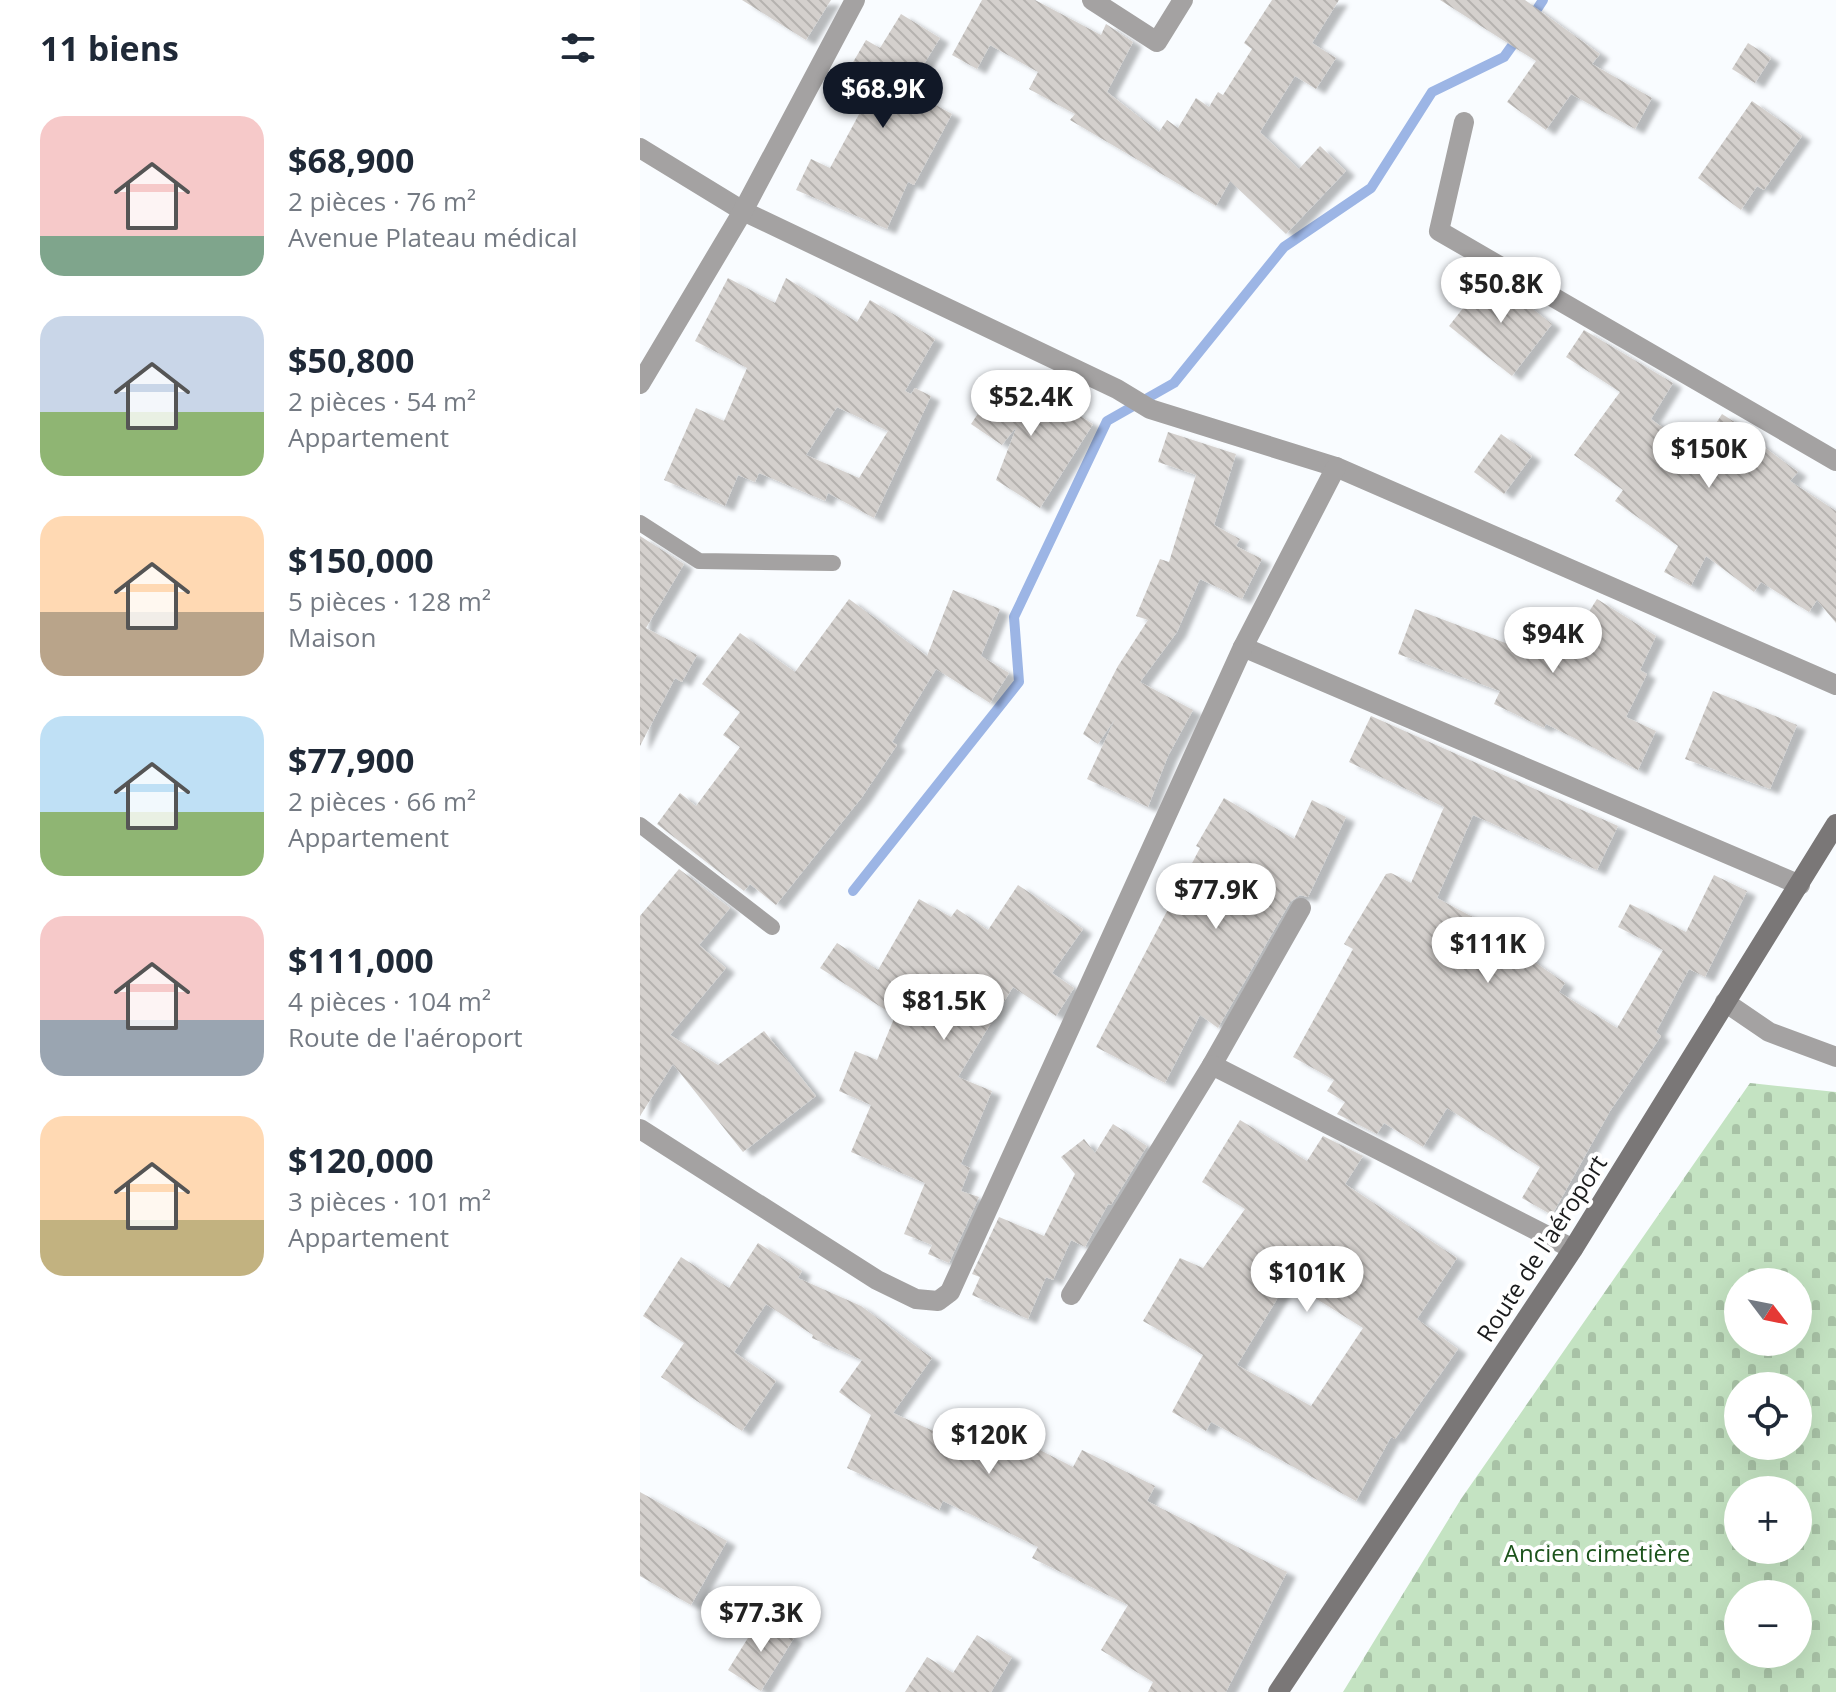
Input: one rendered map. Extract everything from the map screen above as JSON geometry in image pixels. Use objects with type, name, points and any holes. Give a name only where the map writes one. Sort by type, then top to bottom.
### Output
[{"type":"street","points":[[640,384],[743,211],[855,0]]},
{"type":"street","points":[[1092,0],[1157,42],[1183,0]]},
{"type":"street","points":[[1464,122],[1439,231],[1836,461]]},
{"type":"street","points":[[640,148],[743,211],[1117,389],[1150,409],[1336,467],[1836,685]]},
{"type":"street","points":[[640,1129],[877,1280],[916,1299],[938,1301],[950,1292],[1243,647],[1336,467]]},
{"type":"street","points":[[1243,647],[1800,885]]},
{"type":"street","name":"Route de l'aéroport","points":[[1278,1692],[1573,1249],[1836,824]]},
{"type":"street","points":[[1071,1295],[1212,1065],[1301,908]]},
{"type":"street","points":[[1725,1002],[1769,1032],[1836,1057]]},
{"type":"street","points":[[1212,1065],[1573,1249]]},
{"type":"lane","points":[[640,523],[699,561],[833,563]]},
{"type":"lane","points":[[640,825],[772,927]]},
{"type":"green space","name":"Ancien cimetière","points":[[1750,1083],[1836,1092],[1836,1692],[1343,1692],[1461,1499]]},
{"type":"building","points":[[742,0],[831,0],[806,40]]},
{"type":"building","points":[[982,0],[1035,0],[1101,35],[1106,24],[1133,42],[1107,92],[1159,132],[1167,120],[1178,128],[1196,98],[1209,107],[1218,92],[1223,95],[1252,49],[1244,43],[1272,0],[1339,0],[1312,43],[1336,58],[1316,89],[1295,76],[1260,132],[1299,169],[1320,146],[1346,171],[1286,234],[1230,181],[1216,206],[1070,120],[1075,114],[1029,89],[1038,72],[990,45],[977,69],[952,55]]},
{"type":"building","points":[[1440,0],[1525,0],[1600,54],[1592,64],[1652,98],[1635,129],[1571,94],[1546,130],[1507,102],[1536,61]]},
{"type":"building","points":[[901,14],[940,38],[908,90],[952,114],[914,185],[908,182],[887,229],[796,190],[811,159],[830,168],[871,92],[845,76],[866,40],[880,48]]},
{"type":"building","points":[[1748,43],[1771,58],[1755,83],[1732,69]]},
{"type":"building","points":[[1752,101],[1802,136],[1764,190],[1757,186],[1741,210],[1698,178]]},
{"type":"building","points":[[1489,275],[1552,324],[1512,376],[1449,326]]},
{"type":"building","points":[[728,278],[775,303],[786,278],[857,322],[870,300],[935,339],[905,391],[911,394],[915,388],[931,396],[874,518],[828,493],[825,501],[759,473],[755,482],[738,475],[725,506],[664,480],[696,408],[724,421],[747,368],[695,341]],"holes":[[[837,407],[888,431],[859,478],[806,455]]]},
{"type":"building","points":[[1584,330],[1673,383],[1651,419],[1697,453],[1722,414],[1758,437],[1756,441],[1798,472],[1790,481],[1836,511],[1836,623],[1817,600],[1809,612],[1761,582],[1754,592],[1706,556],[1691,586],[1664,572],[1678,546],[1615,501],[1623,490],[1574,455],[1620,392],[1566,357]]},
{"type":"building","points":[[1004,375],[1030,392],[1033,387],[1093,424],[1040,508],[996,480],[1017,426],[1002,445],[971,424]]},
{"type":"building","points":[[1168,432],[1236,454],[1214,525],[1240,539],[1236,546],[1262,559],[1242,599],[1200,579],[1177,632],[1140,682],[1193,710],[1168,756],[1148,807],[1087,779],[1115,719],[1098,744],[1083,734],[1118,666],[1148,620],[1136,616],[1160,559],[1169,562],[1196,475],[1158,462]]},
{"type":"building","points":[[1501,434],[1532,456],[1504,494],[1474,472]]},
{"type":"building","points":[[640,536],[684,564],[646,628],[697,655],[682,682],[675,678],[640,746]]},
{"type":"building","points":[[953,590],[1000,609],[981,656],[1009,673],[990,703],[936,669],[892,742],[897,745],[862,797],[776,905],[750,884],[744,891],[657,824],[680,793],[696,806],[740,747],[723,735],[740,712],[702,684],[740,633],[795,672],[849,599],[927,656]]},
{"type":"building","points":[[1597,599],[1656,636],[1640,670],[1647,674],[1626,717],[1656,731],[1638,770],[1546,724],[1544,728],[1494,704],[1500,691],[1398,654],[1415,609],[1516,647],[1528,622],[1570,642]]},
{"type":"building","points":[[1713,691],[1797,725],[1770,789],[1685,759]]},
{"type":"building","points":[[1371,716],[1618,826],[1597,870],[1473,815],[1437,898],[1480,921],[1478,923],[1565,983],[1559,992],[1617,1028],[1663,950],[1618,927],[1630,904],[1686,932],[1714,875],[1747,891],[1705,977],[1689,969],[1656,1032],[1661,1036],[1610,1111],[1552,1215],[1522,1198],[1540,1167],[1447,1108],[1423,1147],[1384,1123],[1377,1134],[1337,1114],[1345,1102],[1327,1091],[1334,1080],[1293,1057],[1353,949],[1344,944],[1386,874],[1391,873],[1411,883],[1444,807],[1349,762]]},
{"type":"building","points":[[1224,798],[1294,839],[1312,800],[1346,817],[1308,897],[1300,895],[1290,902],[1218,1028],[1200,1015],[1165,1083],[1096,1047],[1200,848],[1196,846]]},
{"type":"building","points":[[679,869],[730,908],[699,945],[726,968],[670,1035],[718,1065],[764,1031],[816,1096],[743,1152],[673,1064],[640,1116],[640,916]]},
{"type":"building","points":[[1018,885],[1083,929],[1052,973],[1074,988],[1056,1016],[1013,987],[958,1077],[992,1091],[961,1164],[970,1168],[961,1191],[979,1197],[949,1263],[928,1254],[932,1245],[904,1234],[925,1183],[851,1152],[871,1105],[839,1091],[855,1051],[877,1060],[895,1016],[820,968],[837,943],[878,970],[919,899],[951,917],[957,909],[988,930]]},
{"type":"building","points":[[1240,1120],[1307,1161],[1323,1136],[1363,1156],[1345,1184],[1457,1258],[1417,1319],[1458,1349],[1395,1439],[1391,1437],[1356,1501],[1211,1422],[1206,1431],[1172,1412],[1203,1355],[1143,1321],[1180,1258],[1203,1268],[1245,1209],[1202,1182]],"holes":[[[1288,1281],[1363,1328],[1311,1406],[1237,1365]]]},
{"type":"building","points":[[1113,1124],[1147,1146],[1111,1205],[1108,1204],[1085,1247],[1071,1240],[1053,1280],[1046,1277],[1028,1319],[972,1295],[980,1277],[972,1274],[999,1217],[1044,1236],[1075,1174],[1061,1157],[1084,1139],[1095,1153]]},
{"type":"building","points":[[758,1243],[802,1271],[798,1278],[861,1306],[932,1358],[893,1413],[978,1451],[991,1425],[1073,1467],[1082,1450],[1155,1486],[1147,1501],[1287,1572],[1226,1692],[1148,1692],[1153,1682],[1101,1650],[1128,1605],[1032,1558],[1038,1547],[943,1501],[939,1510],[847,1468],[871,1415],[839,1392],[862,1360],[812,1338],[813,1335],[766,1304],[734,1352],[776,1381],[742,1431],[661,1377],[684,1343],[643,1316],[681,1257],[729,1288]]},
{"type":"building","points":[[640,1492],[727,1541],[691,1605],[640,1576]]},
{"type":"building","points":[[761,1617],[794,1638],[761,1691],[728,1670]]},
{"type":"building","points":[[977,1635],[1012,1657],[991,1692],[905,1692],[927,1657],[953,1673]]},
{"type":"waterway","points":[[1530,20],[1543,0]]},
{"type":"waterway","points":[[853,891],[1019,682],[1014,617],[1107,421],[1174,383],[1284,247],[1371,188],[1432,92],[1504,57],[1519,36]]}]
